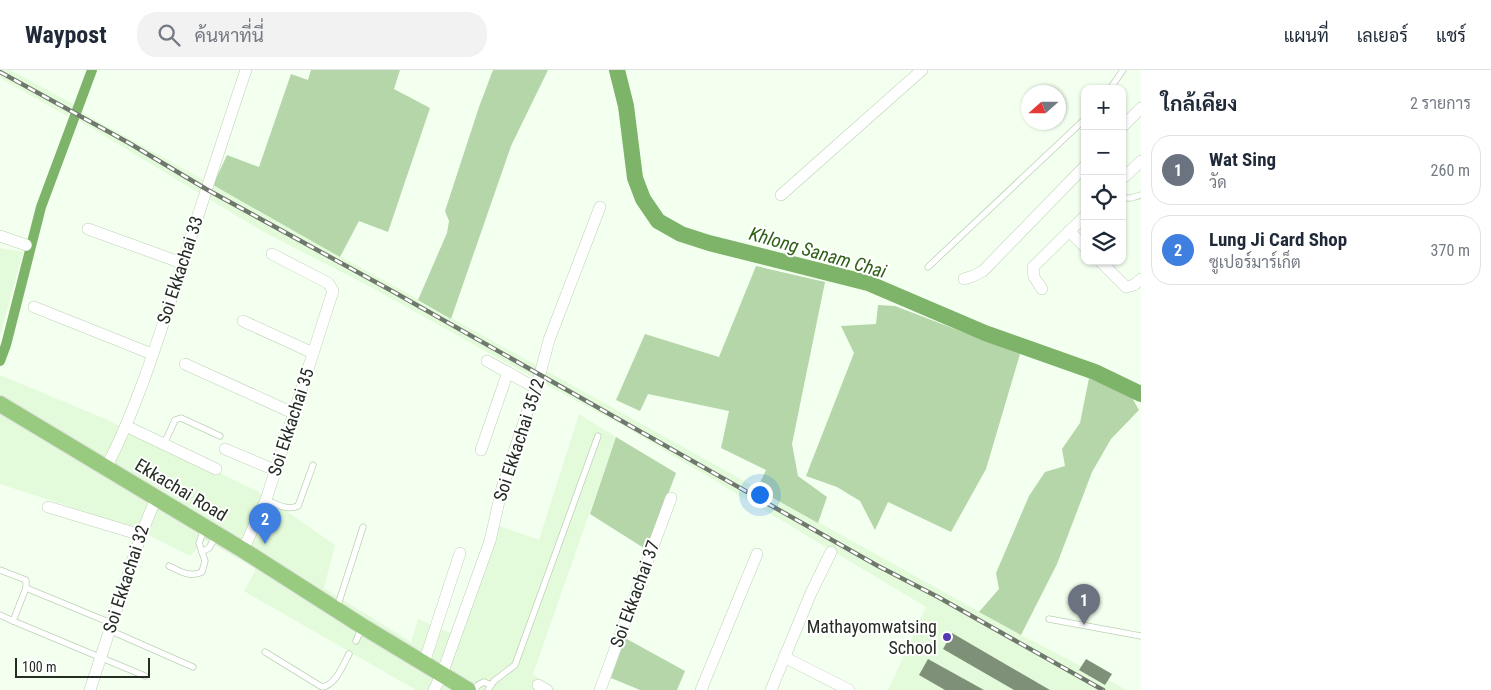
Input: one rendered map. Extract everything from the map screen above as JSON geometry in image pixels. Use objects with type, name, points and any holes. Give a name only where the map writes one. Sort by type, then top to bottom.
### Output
[{"type":"main road","name":"Ekkachai Road","points":[[1,404],[243,550],[337,610],[359,633],[424,663],[468,690]]},
{"type":"street","name":"Soi Ekkachai 33","points":[[106,468],[126,426],[152,354],[246,70]]},
{"type":"street","points":[[781,195],[922,70]]},
{"type":"street","points":[[1126,123],[1141,108]]},
{"type":"street","points":[[1126,175],[1141,161]]},
{"type":"street","points":[[964,279],[983,271],[1081,170]]},
{"type":"street","name":"Soi Ekkachai 35/2","points":[[434,690],[442,674],[490,541],[502,488],[534,387],[540,374],[549,340],[600,207]]},
{"type":"street","points":[[1042,289],[1034,277],[1033,267],[1081,220]]},
{"type":"street","points":[[88,229],[182,263]]},
{"type":"street","points":[[1069,232],[1081,242]]},
{"type":"street","points":[[0,236],[26,245]]},
{"type":"street","name":"Soi Ekkachai 35","points":[[243,550],[266,500],[333,291],[328,283],[272,254]]},
{"type":"street","points":[[1104,265],[1126,287],[1134,285],[1141,278]]},
{"type":"street","points":[[34,307],[152,354]]},
{"type":"street","points":[[243,321],[313,353]]},
{"type":"street","points":[[487,361],[534,387]]},
{"type":"street","points":[[185,364],[293,413]]},
{"type":"street","points":[[481,450],[508,372]]},
{"type":"street","points":[[126,426],[216,469]]},
{"type":"street","points":[[225,449],[275,470]]},
{"type":"street","name":"Soi Ekkachai 32","points":[[90,690],[141,535],[156,498]]},
{"type":"street","name":"Soi Ekkachai 37","points":[[600,690],[671,498]]},
{"type":"street","points":[[48,507],[141,535]]},
{"type":"street","points":[[771,690],[811,592],[831,552]]},
{"type":"street","points":[[424,663],[460,553]]},
{"type":"street","points":[[701,690],[757,554]]},
{"type":"street","points":[[784,657],[849,690]]},
{"type":"lane","points":[[1113,85],[1123,70]]},
{"type":"lane","points":[[928,267],[1081,123]]},
{"type":"lane","points":[[1126,198],[1141,195]]},
{"type":"lane","points":[[164,444],[175,420],[181,418],[220,436]]},
{"type":"lane","points":[[475,690],[482,682],[490,687],[494,681],[515,665],[598,436]]},
{"type":"lane","points":[[266,500],[286,508],[293,509],[298,506],[313,464]]},
{"type":"lane","points":[[337,610],[363,527]]},
{"type":"lane","points":[[202,552],[210,548],[211,531]]},
{"type":"lane","points":[[169,566],[188,575],[196,575],[202,572],[204,566],[202,552],[198,543],[211,531]]},
{"type":"lane","points":[[0,570],[26,580],[26,588],[13,621]]},
{"type":"lane","points":[[26,588],[110,626],[193,667]]},
{"type":"lane","points":[[0,615],[145,676]]},
{"type":"lane","points":[[1049,619],[1141,636]]},
{"type":"lane","points":[[265,652],[322,687],[328,686],[336,677],[349,654]]},
{"type":"shaded area","points":[[0,70],[10,70],[75,105],[67,116],[0,78]]},
{"type":"shaded area","points":[[311,70],[400,70],[394,89],[430,108],[388,232],[359,221],[340,257],[213,185],[227,155],[259,167],[291,74],[308,80]]},
{"type":"shaded area","points":[[493,70],[548,70],[511,146],[451,319],[418,300],[447,233],[449,221],[445,211]]},
{"type":"shaded area","points":[[83,113],[1021,635],[1127,690],[888,690],[926,607],[622,425],[367,285],[260,230],[80,121]]},
{"type":"shaded area","points":[[0,248],[23,252],[0,336]]},
{"type":"shaded area","points":[[756,266],[825,282],[792,444],[798,476],[827,497],[818,523],[757,489],[766,470],[721,448],[729,411],[648,394],[640,411],[616,400],[645,334],[719,357]]},
{"type":"shaded area","points":[[878,305],[895,306],[1020,354],[986,469],[951,532],[888,502],[875,530],[860,501],[837,487],[806,476],[854,353],[841,326],[876,324]]},
{"type":"shaded area","points":[[0,375],[103,418],[257,491],[335,545],[324,588],[411,642],[418,619],[460,637],[497,525],[539,540],[579,414],[616,437],[533,674],[556,690],[416,690],[244,591],[256,569],[205,540],[190,556],[135,528],[0,484]]},
{"type":"shaded area","points":[[1089,378],[1131,396],[1139,410],[1111,439],[1092,472],[1057,564],[1021,635],[979,612],[999,589],[996,573],[1029,496],[1045,472],[1065,466],[1062,449],[1080,423]]},
{"type":"shaded area","points":[[616,437],[676,473],[647,550],[590,514]]},
{"type":"shaded area","points":[[625,638],[685,671],[677,690],[640,690],[611,678]]},
{"type":"building","points":[[952,633],[1050,690],[1014,690],[943,649]]},
{"type":"building","points":[[928,659],[984,690],[945,690],[919,675]]},
{"type":"building","points":[[1086,659],[1112,674],[1105,685],[1079,670]]},
{"type":"waterway","points":[[0,361],[6,345],[41,207],[92,70]]},
{"type":"waterway","name":"Khlong Sanam Chai","points":[[617,70],[626,106],[635,178],[643,199],[658,221],[681,234],[709,243],[868,283],[985,333],[1095,372],[1141,394]]},
{"type":"railway","points":[[0,72],[878,566],[938,597],[1103,690]]},
{"type":"place","name":"Lung Ji Card Shop","points":[[265,544]]},
{"type":"place","name":"Wat Sing","points":[[1084,625]]},
{"type":"place","name":"Mathayomwatsing School","points":[[947,637]]}]
